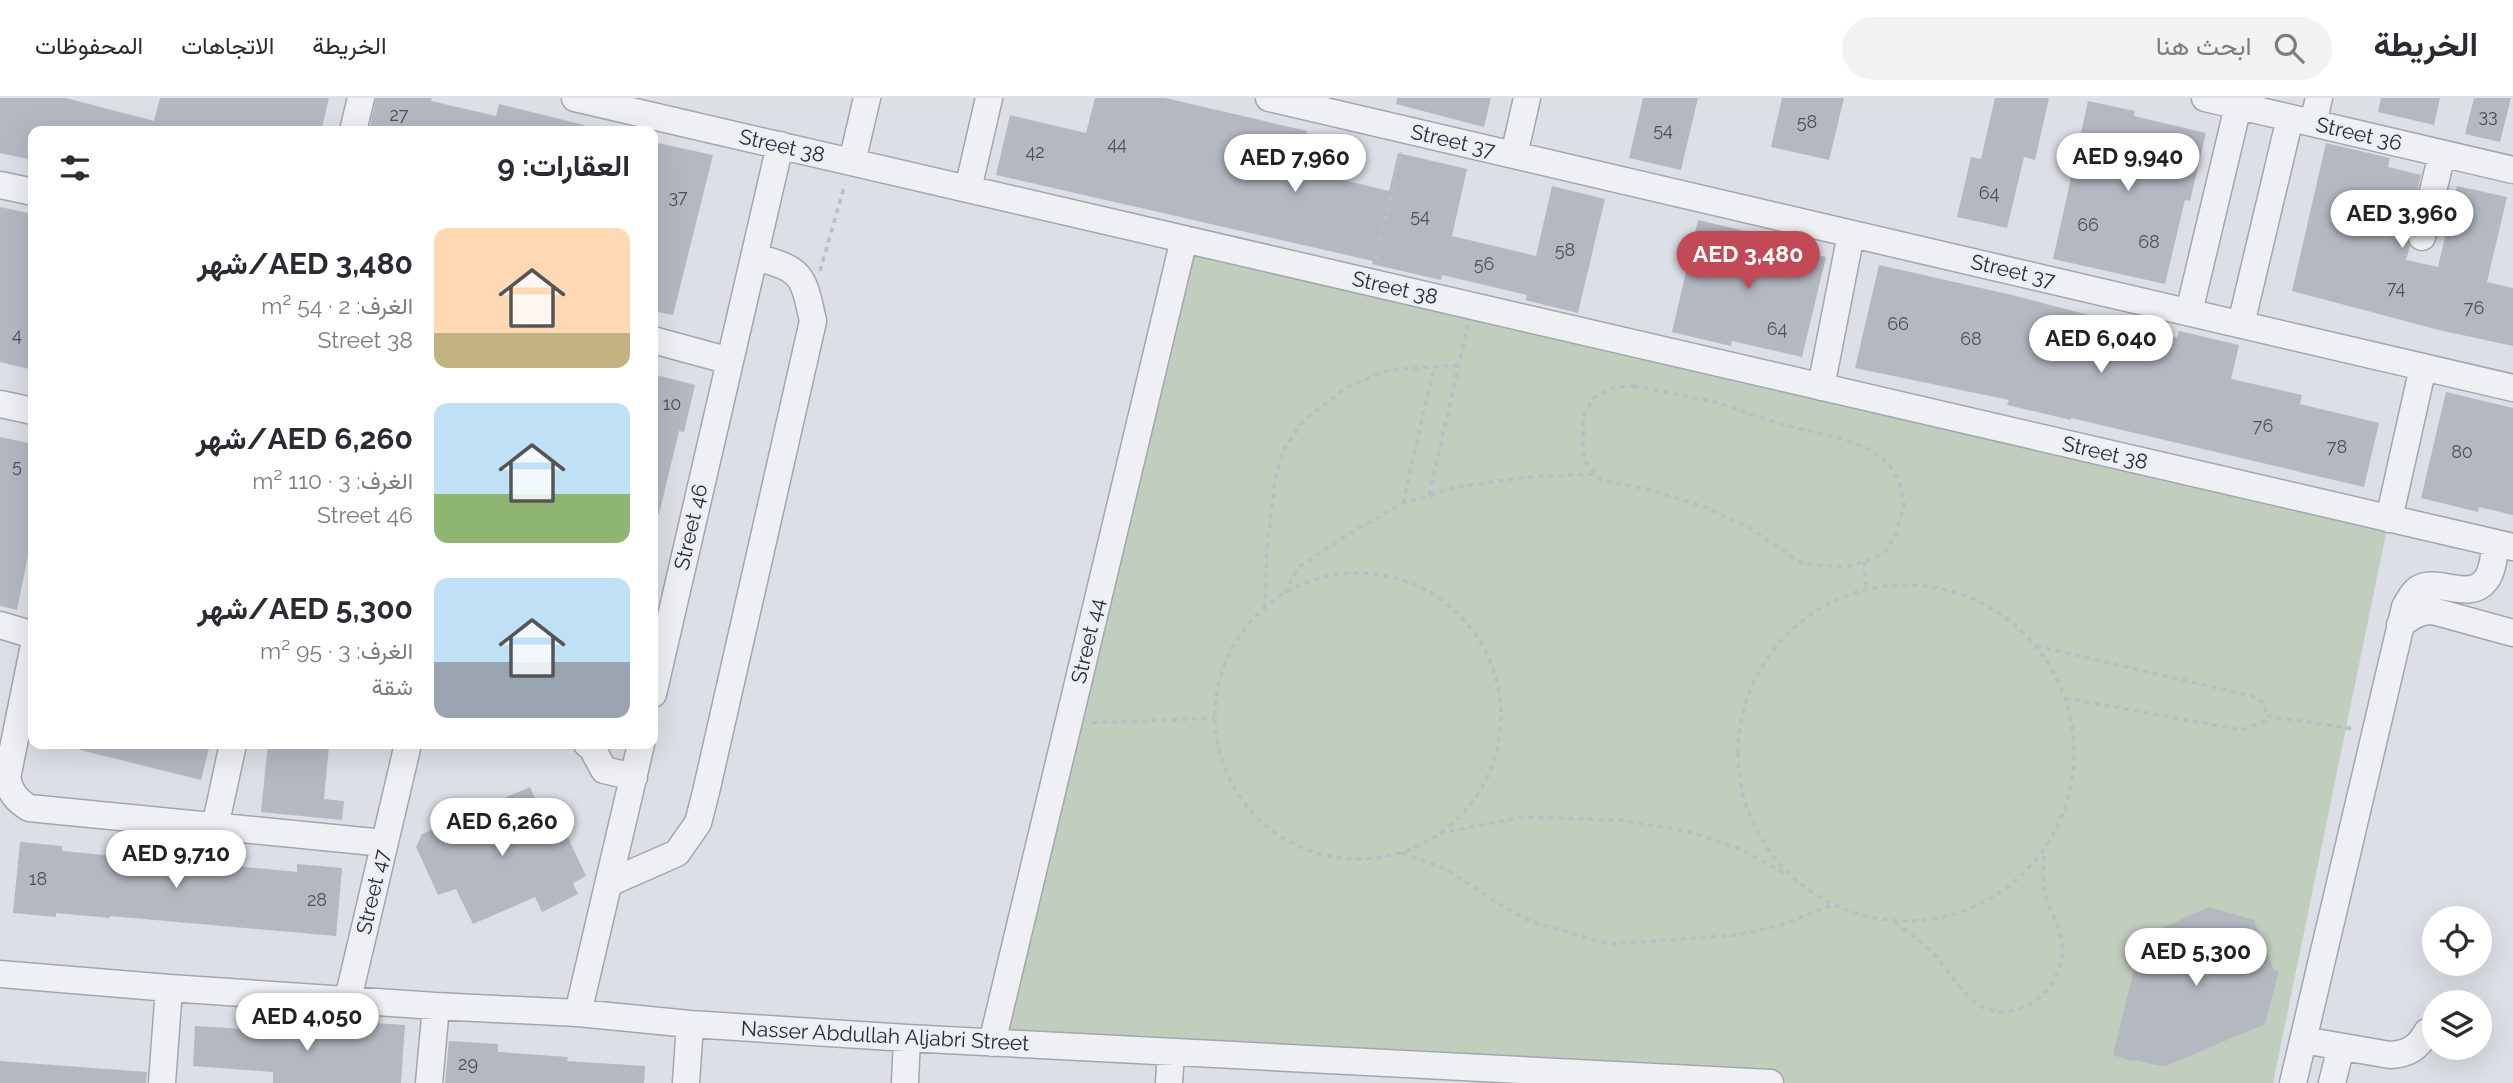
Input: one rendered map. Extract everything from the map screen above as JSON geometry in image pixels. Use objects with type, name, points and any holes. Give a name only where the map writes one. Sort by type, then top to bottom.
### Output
[{"type":"street","points":[[354,126],[361,98]]},
{"type":"street","points":[[852,162],[867,98]]},
{"type":"street","points":[[968,189],[989,98]]},
{"type":"street","name":"Street 37","points":[[1269,98],[2513,388]]},
{"type":"street","name":"Street 37","points":[[1514,155],[1527,98]]},
{"type":"street","name":"Street 36","points":[[2205,98],[2292,110],[2442,153],[2513,170]]},
{"type":"street","name":"Street 38","points":[[590,100],[2505,546]]},
{"type":"street","points":[[2189,312],[2239,102]]},
{"type":"street","points":[[2241,324],[2292,110]]},
{"type":"street","name":"Street 46","points":[[658,672],[780,145]]},
{"type":"street","points":[[2422,237],[2442,153]]},
{"type":"street","points":[[0,185],[28,191]]},
{"type":"street","points":[[1821,387],[1852,234]]},
{"type":"street","name":"Street 44","points":[[992,1043],[1184,239]]},
{"type":"street","points":[[609,883],[677,853],[698,823],[813,321],[807,292],[799,274],[785,264],[754,257]]},
{"type":"street","points":[[658,342],[730,361]]},
{"type":"street","points":[[2389,519],[2423,367]]},
{"type":"street","points":[[0,404],[28,410]]},
{"type":"street","points":[[2293,1083],[2405,607],[2418,590],[2427,586],[2459,589],[2479,586],[2486,581],[2505,546]]},
{"type":"street","points":[[2400,625],[2412,615],[2433,611],[2513,633]]},
{"type":"street","points":[[0,625],[28,633]]},
{"type":"street","points":[[28,675],[7,778],[10,791],[18,801],[29,808],[384,843]]},
{"type":"street","points":[[215,827],[232,749]]},
{"type":"street","name":"Street 47","points":[[348,999],[407,749]]},
{"type":"street","points":[[593,749],[604,770],[634,776]]},
{"type":"street","points":[[579,1013],[640,749]]},
{"type":"street","name":"Nasser Abdullah Aljabri Street","points":[[0,974],[436,1006],[579,1013],[690,1024],[1171,1052],[1428,1074],[1770,1083]]},
{"type":"street","points":[[162,1083],[170,988]]},
{"type":"street","points":[[429,1083],[436,1006]]},
{"type":"street","points":[[687,1083],[690,1024]]},
{"type":"street","points":[[905,1083],[907,1038]]},
{"type":"street","points":[[2303,1040],[2390,1055],[2403,1054],[2422,1040]]},
{"type":"street","points":[[2332,1083],[2341,1047]]},
{"type":"street","points":[[1169,1083],[1171,1052]]},
{"type":"path","points":[[1371,282],[1406,130]]},
{"type":"path","points":[[807,292],[817,280],[852,162]]},
{"type":"path","points":[[1429,495],[1472,306]]},
{"type":"path","points":[[1265,608],[1267,549],[1275,480],[1284,449],[1304,421],[1347,387],[1389,370],[1459,365]]},
{"type":"path","points":[[1403,503],[1434,367]]},
{"type":"path","points":[[1634,386],[1714,402],[1784,425],[1844,439],[1866,448],[1887,462],[1899,480],[1904,505],[1896,534],[1885,552],[1844,568],[1803,564],[1729,517],[1681,498],[1601,480],[1596,474],[1585,461],[1584,415],[1594,398],[1614,387],[1634,386]]},
{"type":"path","points":[[1285,593],[1297,568],[1403,503],[1457,487],[1527,477],[1596,474]]},
{"type":"path","points":[[1864,562],[1866,589]]},
{"type":"path","points":[[1356,572],[1381,574],[1428,590],[1448,604],[1466,622],[1481,642],[1492,664],[1499,688],[1499,738],[1483,785],[1469,806],[1439,834],[1409,850],[1360,859],[1335,858],[1311,852],[1289,841],[1268,827],[1250,810],[1225,767],[1215,718],[1217,693],[1233,646],[1247,625],[1265,608],[1285,593],[1307,582],[1356,572]]},
{"type":"path","points":[[1439,834],[1523,817],[1620,820],[1687,831],[1741,849],[1789,876],[1831,905],[1855,915],[1894,921],[1932,920],[1957,914],[2003,891],[2023,874],[2044,848],[2064,809],[2071,784],[2073,732],[2065,698],[2036,646],[2012,622],[1991,607],[1943,588],[1892,584],[1866,589],[1819,608],[1779,641],[1752,685],[1743,709],[1737,761],[1747,811],[1772,857],[1789,876]]},
{"type":"path","points":[[2036,646],[2252,696],[2263,702],[2267,716],[2263,722],[2242,730],[2065,698]]},
{"type":"path","points":[[2267,716],[2375,732]]},
{"type":"path","points":[[1068,724],[1215,718]]},
{"type":"path","points":[[1894,921],[1932,953],[1978,1005],[2003,1013],[2024,1007],[2038,999],[2050,987],[2062,961],[2062,943],[2045,894],[2044,848]]},
{"type":"path","points":[[1400,852],[1446,869],[1532,922],[1611,944],[1737,935],[1781,925],[1831,905]]},
{"type":"green space","points":[[1184,239],[2389,519],[2273,1083],[1778,1083],[992,1043]]},
{"type":"building","points":[[0,98],[66,98],[154,121],[160,98],[329,98],[322,126],[28,126],[28,159],[0,153]]},
{"type":"building","points":[[376,98],[432,98],[431,101],[496,116],[499,104],[584,125],[584,126],[370,126]]},
{"type":"building","points":[[1095,98],[1165,98],[1307,131],[1298,169],[1389,191],[1398,153],[1467,169],[1452,236],[1536,256],[1552,186],[1605,199],[1578,313],[1525,300],[1527,295],[1442,275],[1441,280],[1372,264],[1373,261],[996,175],[1010,115],[1086,133]]},
{"type":"building","points":[[1397,98],[1491,98],[1484,127],[1396,104]]},
{"type":"building","points":[[1643,98],[1698,98],[1681,170],[1629,158]]},
{"type":"building","points":[[1782,98],[1844,98],[1829,160],[1771,147]]},
{"type":"building","points":[[1995,98],[2049,98],[2035,160],[2024,157],[2007,228],[1957,217],[1971,157],[1981,159]]},
{"type":"building","points":[[2381,98],[2440,98],[2434,125],[2378,112]]},
{"type":"building","points":[[2474,98],[2511,98],[2500,142],[2465,134]]},
{"type":"building","points":[[2088,101],[2135,111],[2134,116],[2206,133],[2190,201],[2185,200],[2165,284],[2053,259]]},
{"type":"building","points":[[658,143],[713,155],[673,315],[658,312]]},
{"type":"building","points":[[2326,143],[2390,158],[2388,167],[2421,175],[2407,233],[2410,246],[2406,260],[2438,267],[2457,186],[2507,197],[2487,282],[2513,288],[2513,346],[2439,330],[2292,291]]},
{"type":"building","points":[[0,207],[28,213],[28,369],[0,362]]},
{"type":"building","points":[[1698,220],[1758,234],[1756,241],[1826,257],[1802,357],[1732,341],[1731,346],[1672,332]]},
{"type":"building","points":[[1879,265],[2012,295],[2177,338],[2179,331],[2239,345],[2231,379],[2302,395],[2300,404],[2379,423],[2364,487],[2007,405],[2009,400],[1855,368]]},
{"type":"building","points":[[658,375],[695,385],[684,432],[679,431],[659,514]]},
{"type":"building","points":[[2446,392],[2513,408],[2513,515],[2479,507],[2478,512],[2421,498]]},
{"type":"building","points":[[0,437],[28,443],[28,556],[17,610],[0,606]]},
{"type":"building","points":[[80,749],[209,749],[201,780]]},
{"type":"building","points":[[267,749],[329,749],[324,799],[344,801],[342,820],[261,812]]},
{"type":"building","points":[[530,787],[551,835],[564,829],[586,876],[573,883],[578,894],[542,912],[535,897],[473,924],[456,889],[438,895],[416,847],[422,834]]},
{"type":"building","points":[[20,842],[62,846],[62,851],[126,857],[127,848],[175,852],[174,860],[297,872],[297,864],[342,868],[336,936],[110,916],[56,913],[56,917],[13,913]]},
{"type":"building","points":[[2209,907],[2254,920],[2274,970],[2279,971],[2265,1024],[2166,1066],[2135,1062],[2113,1055],[2142,937]]},
{"type":"building","points":[[346,1021],[405,1025],[401,1083],[273,1083],[273,1072],[193,1066],[195,1026],[276,1031],[276,1026],[345,1031]]},
{"type":"building","points":[[449,1041],[498,1044],[498,1052],[568,1057],[567,1061],[645,1066],[644,1083],[445,1083]]},
{"type":"building","points":[[0,1061],[147,1072],[146,1083],[0,1083]]}]
